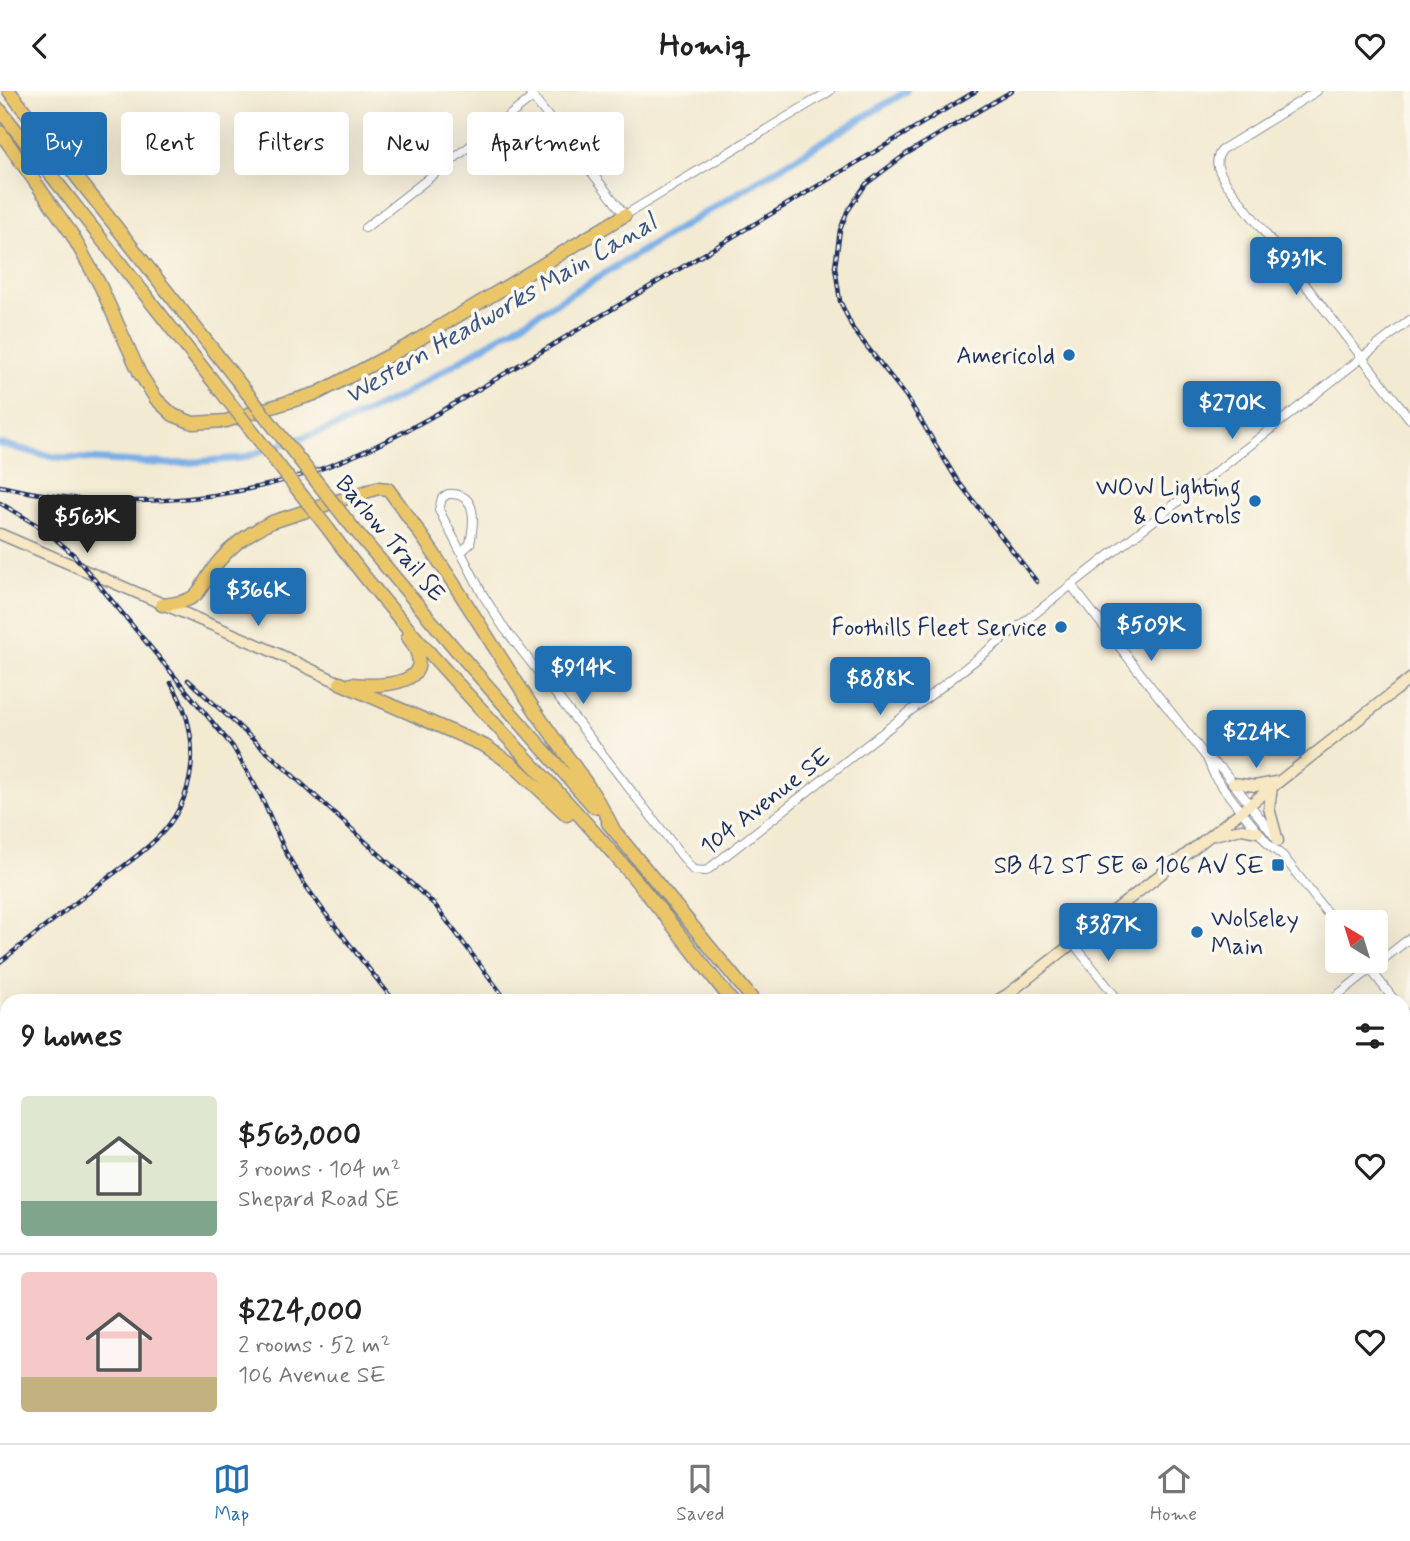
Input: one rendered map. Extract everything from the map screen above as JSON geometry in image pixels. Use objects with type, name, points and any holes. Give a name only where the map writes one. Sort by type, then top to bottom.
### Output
[{"type":"main road","name":"Barlow Trail SE","points":[[9,91],[349,523],[456,650],[613,828],[748,994]]},
{"type":"main road","name":"Barlow Trail SE","points":[[0,110],[373,588],[623,864],[726,994]]},
{"type":"main road","points":[[0,132],[71,233],[100,285],[140,374],[156,400],[173,415],[193,423],[226,421],[318,393],[411,344],[625,215]]},
{"type":"main road","points":[[162,605],[185,603],[193,598],[218,562],[238,541],[256,529],[272,521],[378,488],[388,489],[433,550],[531,704],[603,807],[613,828]]},
{"type":"main road","points":[[340,683],[390,684],[402,681],[419,667],[420,659],[416,648],[378,600],[373,588]]},
{"type":"main road","points":[[340,683],[485,746],[512,764],[551,799],[660,917],[676,930]]},
{"type":"street","points":[[365,228],[530,94],[625,215],[831,91]]},
{"type":"street","points":[[1317,91],[1223,149],[1216,160],[1217,167],[1226,183],[1410,419]]},
{"type":"street","name":"104 Avenue SE","points":[[462,551],[483,595],[504,628],[693,870],[706,871],[1410,320]]},
{"type":"street","points":[[448,494],[460,496],[471,506],[474,513],[470,544],[462,551],[439,510],[442,498],[448,494]]},
{"type":"street","points":[[0,534],[340,683]]},
{"type":"street","points":[[1071,585],[1207,758],[1215,777],[1278,841]]},
{"type":"street","points":[[1009,994],[1410,679]]},
{"type":"street","points":[[1207,758],[1222,769],[1233,783],[1258,832],[1283,856],[1325,910]]},
{"type":"street","points":[[1233,783],[1255,786],[1275,784]]},
{"type":"street","points":[[1275,784],[1269,808],[1283,856]]},
{"type":"street","points":[[1210,835],[1242,829],[1258,832]]},
{"type":"street","points":[[1388,955],[1410,938]]},
{"type":"street","points":[[1073,943],[1113,994]]},
{"type":"street","points":[[1339,994],[1365,973]]},
{"type":"street","points":[[1373,973],[1390,994]]},
{"type":"waterway","name":"Western Headworks Main Canal","points":[[0,444],[54,457],[171,464],[242,458],[340,425],[403,395],[907,91]]},
{"type":"railway","points":[[0,486],[81,499],[164,500],[246,490],[287,480],[344,460],[447,408],[976,91]]},
{"type":"railway","points":[[1012,91],[906,154],[866,184],[847,212],[840,230],[835,267],[840,301],[853,329],[906,396],[957,480],[1037,582]]},
{"type":"railway","points":[[0,503],[45,530],[74,555],[233,747],[261,796],[285,851],[303,882],[389,994]]},
{"type":"railway","points":[[188,680],[435,905],[502,994]]},
{"type":"railway","points":[[0,962],[140,854],[156,840],[175,815],[184,798],[192,759],[187,720],[171,683]]},
{"type":"place","name":"Americold","points":[[1069,355]]},
{"type":"place","name":"WOW Lighting & Controls","points":[[1255,501]]},
{"type":"place","name":"Foothills Fleet Service","points":[[1061,627]]},
{"type":"place","name":"SB 42 ST SE @ 106 AV SE","points":[[1278,865]]},
{"type":"place","name":"Wolseley Main","points":[[1197,932]]}]
